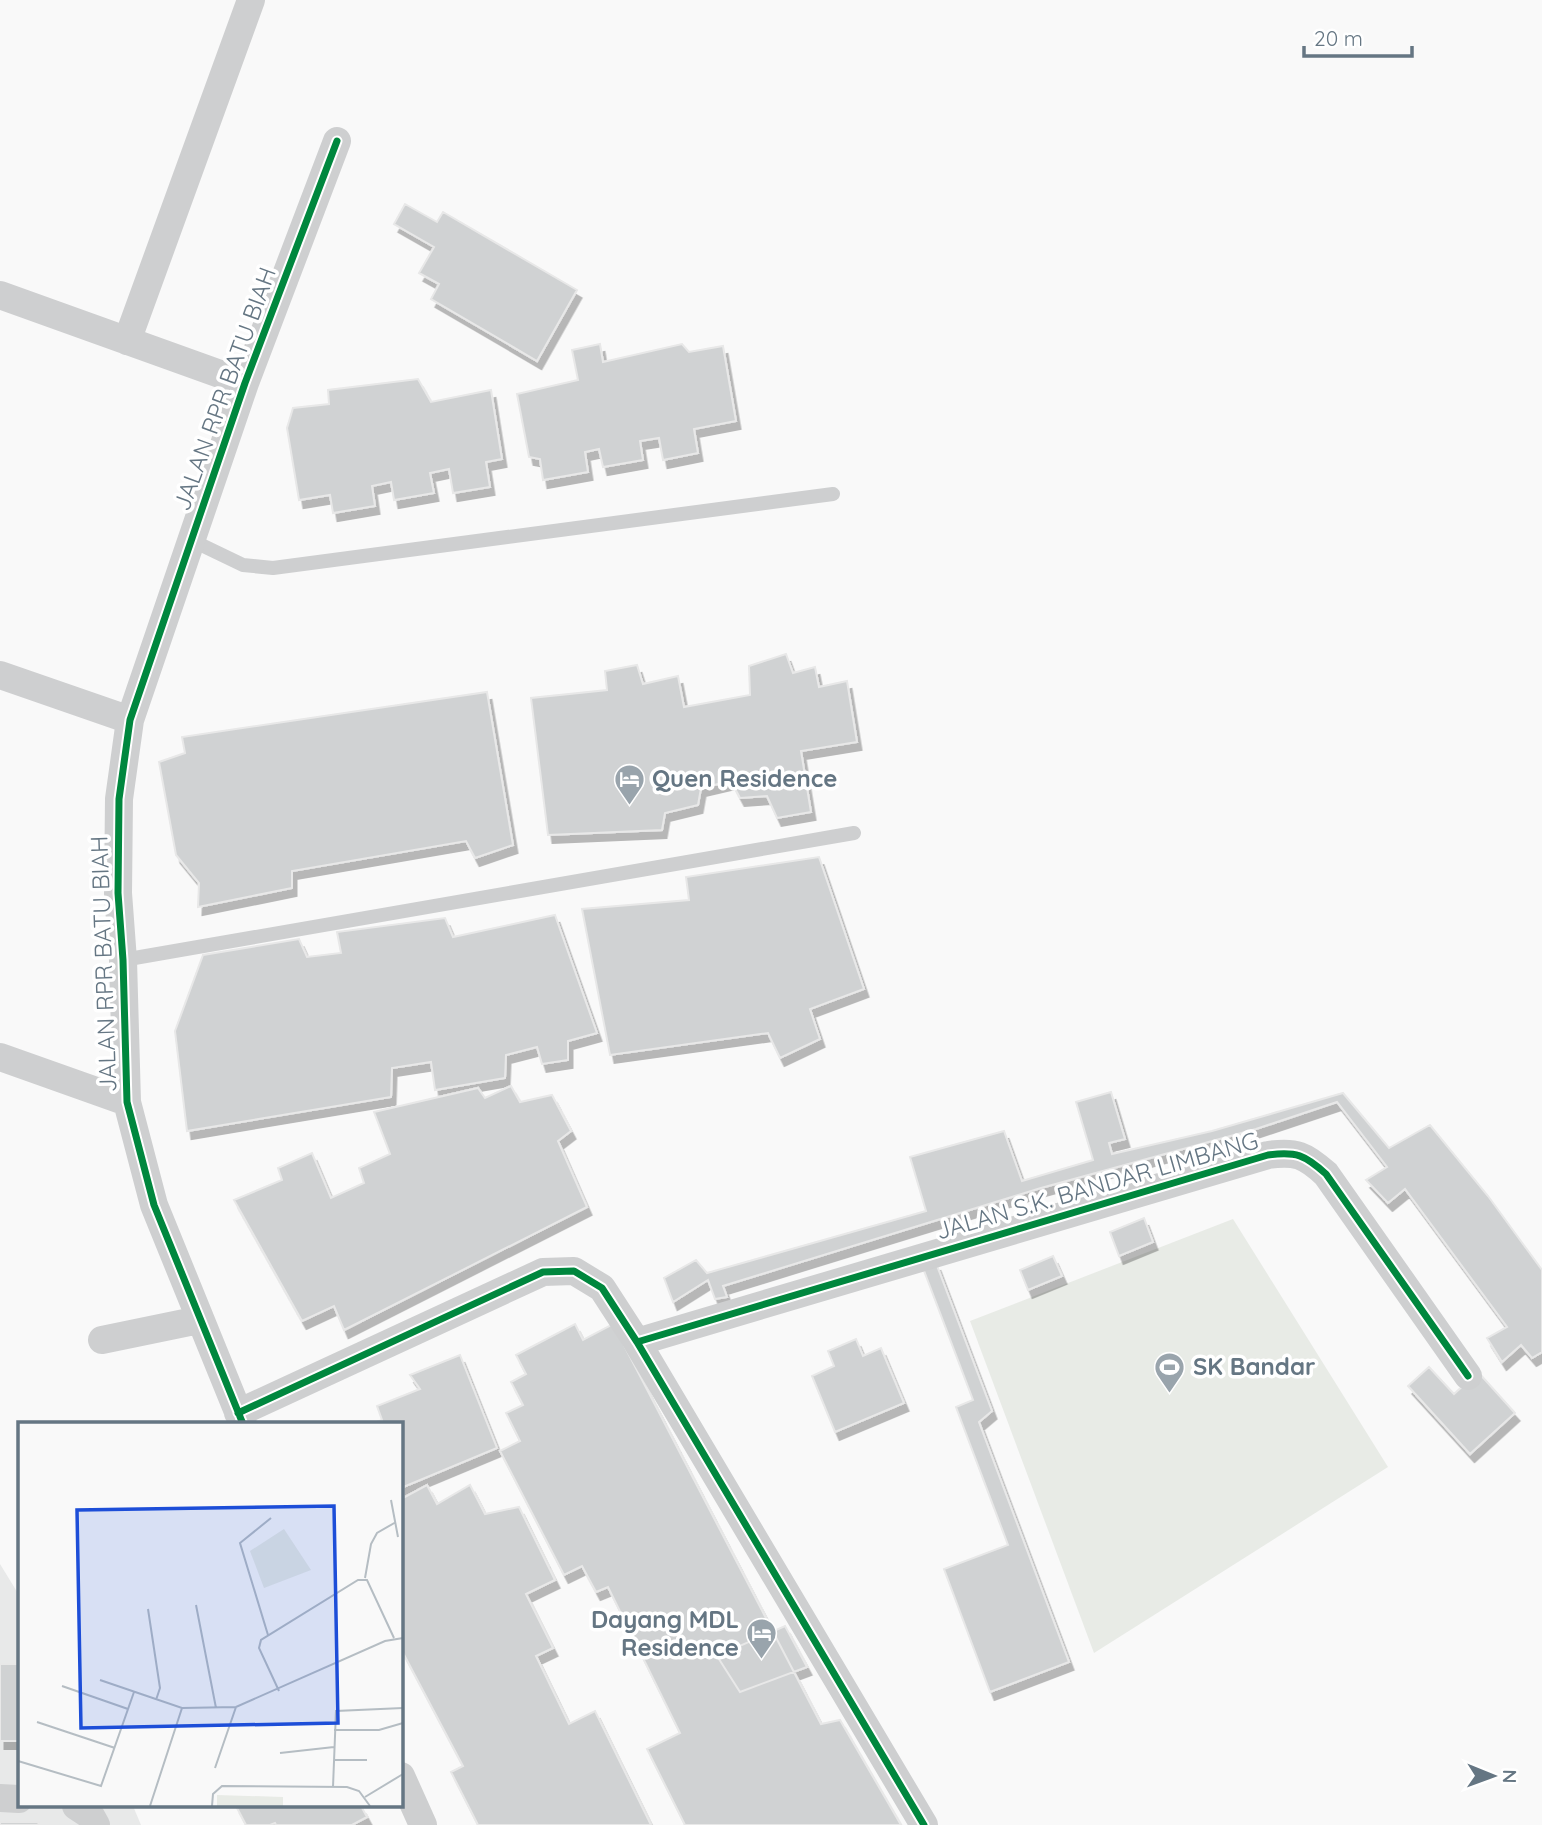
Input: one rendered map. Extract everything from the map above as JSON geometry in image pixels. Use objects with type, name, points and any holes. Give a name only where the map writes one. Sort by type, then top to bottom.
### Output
[{"type":"street","points":[[127,341],[251,0]]},
{"type":"street","name":"JALAN RPR BATU BIAH","points":[[240,1419],[154,1205],[127,1102],[123,960],[118,893],[119,799],[130,720],[245,383],[337,141]]},
{"type":"street","points":[[0,295],[245,383]]},
{"type":"street","points":[[0,675],[130,720]]},
{"type":"street","points":[[0,1057],[127,1102]]},
{"type":"street","name":"JALAN S.K. BANDAR LIMBANG","points":[[637,1342],[1268,1154],[1290,1152],[1310,1160],[1326,1174],[1468,1376]]},
{"type":"street","points":[[240,1419],[543,1272],[574,1271],[602,1288],[637,1342],[924,1825]]},
{"type":"street","points":[[102,1340],[199,1320]]},
{"type":"street","points":[[402,1778],[423,1825]]},
{"type":"street","points":[[0,1798],[18,1799]]},
{"type":"street","points":[[79,1808],[91,1816],[96,1825]]},
{"type":"lane","points":[[191,540],[243,565],[273,568],[833,494]]},
{"type":"lane","points":[[123,960],[854,833]]},
{"type":"shaded area","name":"SK Bandar","points":[[1233,1219],[1388,1467],[1094,1653],[970,1321]]},
{"type":"shaded area","points":[[0,1564],[18,1593],[18,1808],[134,1808],[141,1825],[0,1825]]},
{"type":"building","points":[[405,204],[437,222],[443,212],[577,290],[537,361],[431,299],[439,284],[419,273],[434,247],[394,224]]},
{"type":"building","points":[[600,344],[603,362],[682,344],[689,352],[723,346],[736,421],[694,429],[698,453],[663,460],[659,438],[640,441],[643,460],[603,467],[599,449],[585,452],[588,472],[543,480],[540,459],[529,457],[517,394],[578,380],[572,350]]},
{"type":"building","points":[[418,379],[431,402],[491,390],[502,459],[486,462],[490,487],[453,493],[449,469],[430,473],[434,493],[394,500],[391,482],[372,486],[375,506],[333,513],[330,495],[299,500],[287,428],[293,408],[329,404],[328,390]]},
{"type":"building","points":[[786,654],[793,673],[815,667],[819,687],[847,681],[857,742],[801,751],[811,812],[777,818],[767,796],[740,798],[731,781],[701,788],[698,805],[665,813],[662,830],[548,835],[531,698],[607,690],[605,671],[637,665],[643,684],[678,676],[684,707],[750,695],[749,666]]},
{"type":"building","points":[[487,692],[513,845],[475,858],[466,841],[292,871],[292,888],[198,907],[199,883],[176,855],[159,762],[185,753],[182,737]]},
{"type":"building","points":[[819,857],[864,989],[810,1009],[820,1039],[780,1058],[768,1033],[610,1055],[582,909],[689,900],[686,877]]},
{"type":"building","points":[[555,915],[597,1033],[568,1041],[568,1060],[542,1064],[537,1047],[506,1055],[505,1078],[435,1090],[431,1062],[392,1068],[391,1097],[187,1131],[175,1031],[203,955],[299,939],[307,957],[341,953],[337,932],[445,918],[453,937]]},
{"type":"building","points":[[511,1086],[520,1102],[552,1095],[571,1131],[558,1141],[587,1207],[344,1330],[334,1306],[302,1321],[234,1200],[282,1180],[278,1168],[312,1153],[331,1198],[364,1183],[359,1168],[390,1154],[374,1112],[478,1088],[485,1098]]},
{"type":"building","points":[[1111,1092],[1125,1139],[1109,1143],[1112,1154],[1212,1131],[1343,1093],[1389,1148],[1430,1125],[1488,1196],[1542,1270],[1542,1352],[1532,1358],[1521,1345],[1502,1362],[1487,1338],[1507,1327],[1405,1189],[1388,1203],[1366,1180],[1387,1167],[1337,1102],[1256,1129],[1041,1188],[723,1286],[727,1297],[715,1299],[708,1280],[673,1302],[664,1278],[696,1260],[707,1273],[926,1211],[910,1157],[1004,1131],[1022,1181],[1093,1160],[1076,1102]]},
{"type":"building","points":[[1144,1218],[1153,1242],[1119,1256],[1110,1232]]},
{"type":"building","points":[[1053,1256],[1062,1276],[1028,1290],[1020,1270]]},
{"type":"building","points":[[936,1263],[992,1411],[979,1422],[1069,1662],[990,1692],[944,1569],[1008,1545],[956,1407],[973,1400],[923,1268]]},
{"type":"building","points":[[575,1324],[583,1340],[613,1324],[821,1724],[840,1720],[901,1825],[685,1825],[647,1749],[680,1733],[608,1587],[596,1592],[582,1566],[564,1575],[500,1451],[520,1441],[506,1413],[523,1405],[511,1382],[526,1374],[516,1355]]},
{"type":"building","points":[[856,1339],[863,1356],[881,1348],[904,1403],[835,1432],[812,1376],[834,1366],[828,1351]]},
{"type":"building","points":[[460,1355],[497,1448],[402,1488],[402,1422],[377,1422],[382,1420],[377,1406],[420,1389],[410,1375]]},
{"type":"building","points":[[1429,1367],[1454,1394],[1478,1372],[1515,1413],[1470,1454],[1408,1386]]},
{"type":"building","points":[[427,1485],[437,1504],[470,1485],[485,1514],[519,1507],[555,1580],[526,1594],[553,1648],[536,1656],[569,1724],[595,1711],[651,1825],[478,1825],[451,1772],[463,1766],[402,1651],[402,1498]]},
{"type":"building","name":"Dayang MDL Residence","points":[[785,1626],[807,1667],[740,1692],[717,1656]]},
{"type":"building","points":[[0,1664],[18,1664],[18,1741],[0,1741]]},
{"type":"building","points":[[237,1808],[362,1808],[367,1817],[352,1825],[246,1825]]},
{"type":"building","points":[[0,1822],[39,1822],[38,1825],[0,1825]]},
{"type":"cycle path","points":[[242,1422],[154,1205],[127,1102],[123,960],[118,893],[119,799],[130,720],[245,383],[337,141]]},
{"type":"cycle path","points":[[637,1342],[1268,1155],[1293,1154],[1312,1162],[1326,1174],[1468,1376]]},
{"type":"cycle path","points":[[238,1413],[543,1272],[574,1271],[602,1288],[637,1342],[924,1825]]},
{"type":"place","name":"Quen Residence","points":[[629,806]]},
{"type":"place","name":"SK Bandar","points":[[1170,1394]]},
{"type":"place","name":"Dayang MDL Residence","points":[[762,1661]]}]
